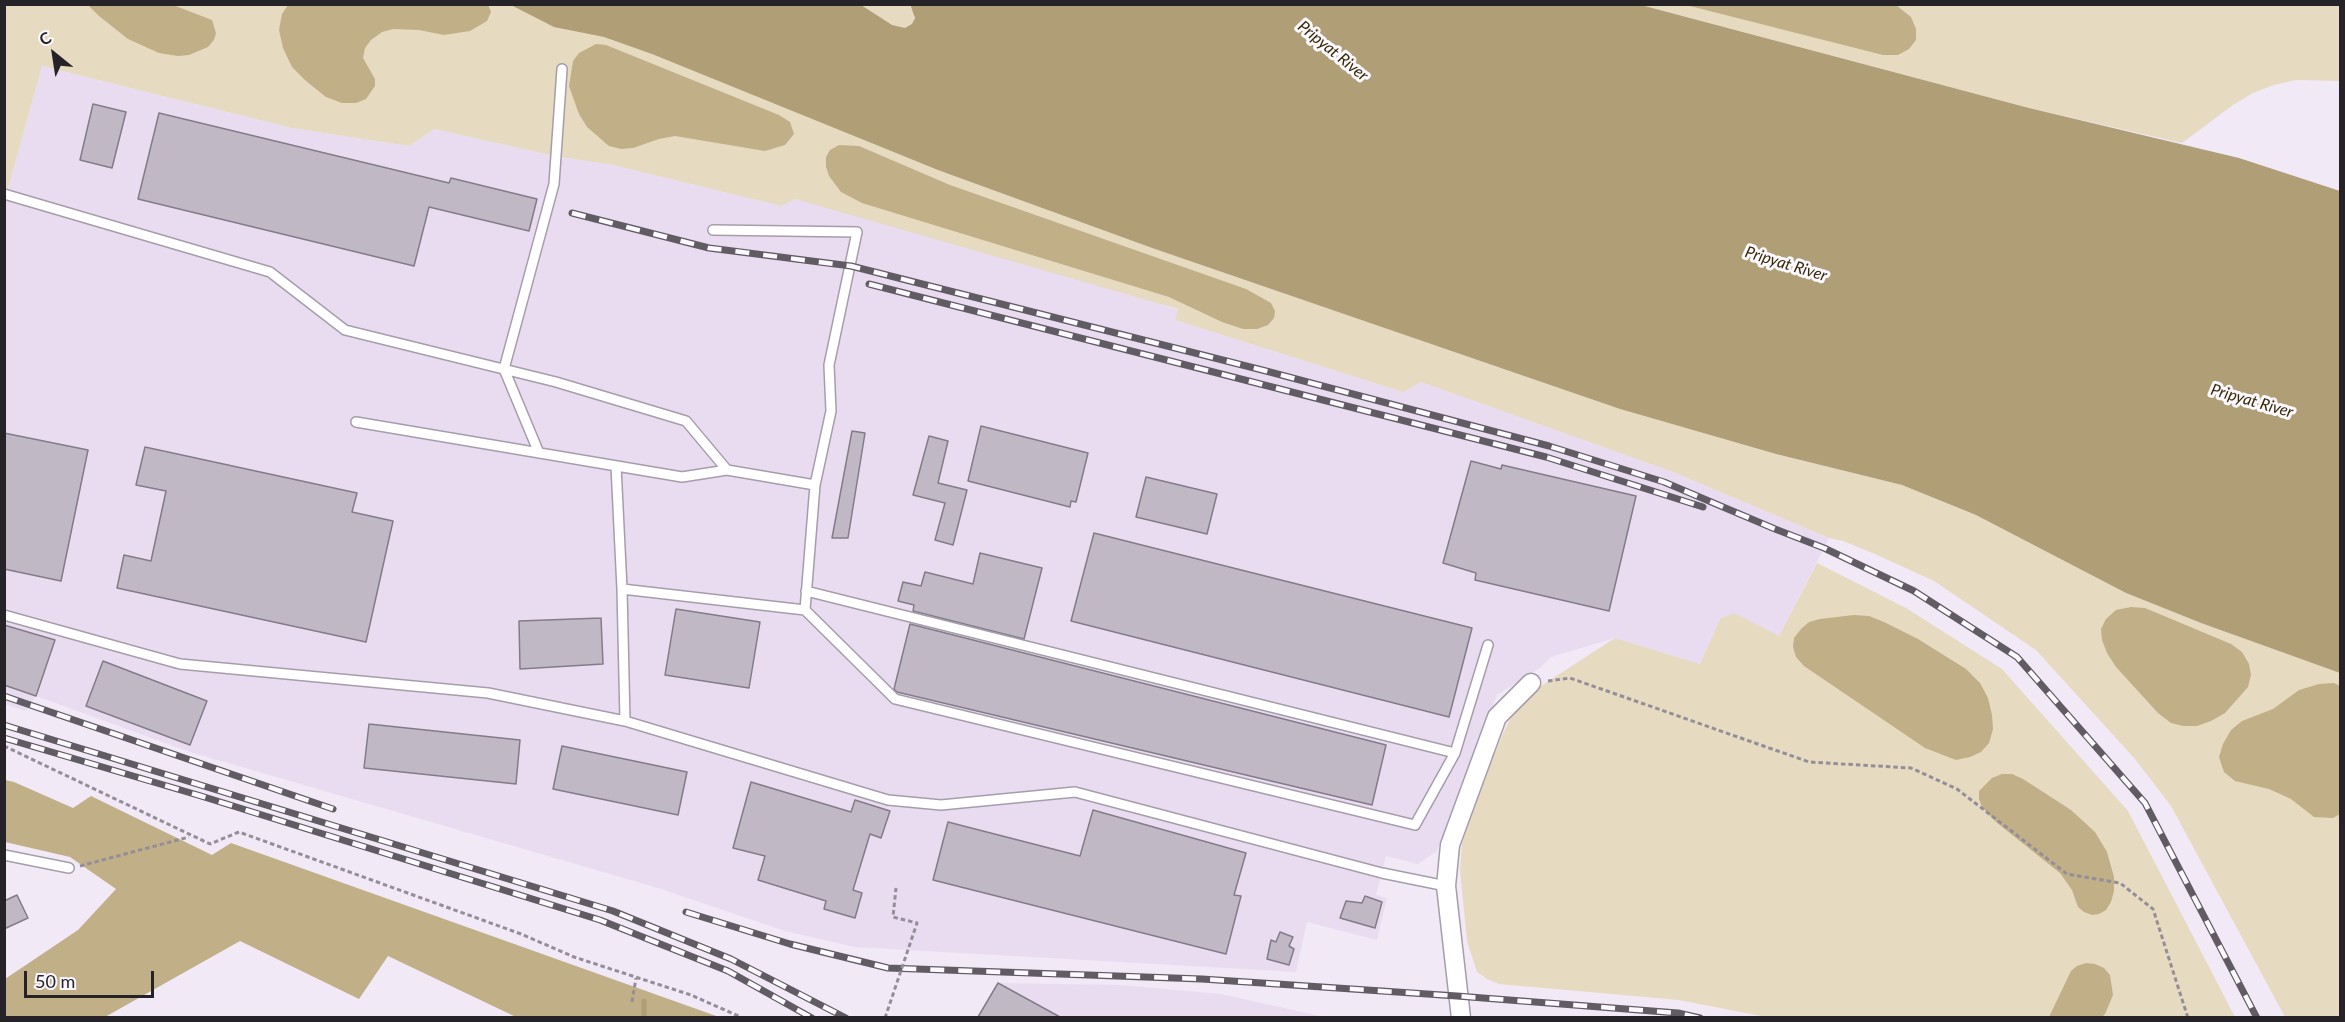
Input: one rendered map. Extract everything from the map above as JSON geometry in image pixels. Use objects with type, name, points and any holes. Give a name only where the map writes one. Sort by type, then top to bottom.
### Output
[{"type":"street","points":[[1461,1017],[1446,886],[1450,846],[1497,717],[1531,683]]},
{"type":"lane","points":[[539,453],[504,369],[554,184],[562,69]]},
{"type":"lane","points":[[4,194],[270,272],[345,330],[556,382],[686,421],[727,470]]},
{"type":"lane","points":[[713,230],[857,232],[829,365],[831,411],[815,485],[805,610]]},
{"type":"lane","points":[[356,422],[682,477],[727,470],[815,485]]},
{"type":"lane","points":[[616,466],[625,721]]},
{"type":"lane","points":[[622,589],[805,610],[895,699],[1415,825],[1455,753],[1488,645]]},
{"type":"lane","points":[[806,591],[1455,753]]},
{"type":"lane","points":[[4,615],[180,664],[488,693],[625,721],[888,800],[941,805],[1075,792],[1382,873],[1446,886]]},
{"type":"lane","points":[[4,855],[69,868]]},
{"type":"path","points":[[1531,683],[1570,678],[1809,762],[1911,768],[1957,789],[2067,874],[2120,883],[2153,909],[2188,1017]]},
{"type":"path","points":[[4,746],[191,837],[210,844],[239,832],[521,934],[574,957],[691,995],[743,1017]]},
{"type":"path","points":[[69,868],[191,837]]},
{"type":"path","points":[[885,1017],[917,923],[893,916],[896,888]]},
{"type":"path","points":[[632,1002],[636,978]]},
{"type":"shaded area","points":[[488,4],[491,12],[487,21],[470,31],[444,35],[419,30],[393,29],[382,32],[371,40],[365,48],[363,58],[375,79],[375,86],[366,99],[356,103],[342,103],[326,97],[306,81],[292,67],[283,48],[279,30],[282,14],[288,5]]},
{"type":"shaded area","points":[[5,5],[909,5],[914,13],[914,21],[1155,249],[1620,409],[1776,454],[1902,485],[1976,515],[2126,593],[2201,623],[2340,673],[2340,1017],[2285,1017],[2171,806],[2135,759],[2036,650],[1934,581],[1875,554],[1829,538],[1673,472],[1421,382],[1403,392],[1175,320],[1178,309],[795,199],[781,206],[613,165],[555,156],[434,129],[409,146],[292,128],[42,66],[5,199]]},
{"type":"shaded area","points":[[88,5],[173,5],[212,20],[216,33],[208,47],[189,55],[159,53],[128,39]]},
{"type":"shaded area","points":[[1641,5],[2340,5],[2340,81],[2296,80],[2253,93],[2182,143],[2029,108]]},
{"type":"shaded area","points":[[1686,5],[1896,5],[1911,17],[1916,29],[1916,40],[1909,49],[1898,55],[1883,55]]},
{"type":"shaded area","points":[[596,44],[606,45],[779,115],[790,122],[794,134],[785,145],[765,151],[675,136],[633,148],[621,149],[609,146],[587,127],[579,114],[569,86],[573,61],[579,53]]},
{"type":"shaded area","points":[[42,66],[292,128],[409,146],[434,129],[555,156],[613,165],[781,206],[795,199],[1056,268],[1178,310],[1175,320],[1403,392],[1421,382],[1673,472],[1829,538],[1779,636],[1720,619],[1700,664],[1615,638],[1551,657],[1540,668],[1497,695],[1437,851],[1418,864],[1386,856],[1376,895],[1387,898],[1377,940],[1307,922],[1296,972],[854,947],[785,931],[658,888],[190,752],[36,696],[25,711],[5,704],[5,199]]},
{"type":"shaded area","points":[[839,145],[859,146],[950,185],[1246,289],[1271,303],[1275,311],[1274,318],[1268,325],[1257,329],[1243,329],[1222,322],[1169,297],[862,203],[841,192],[829,176],[826,157],[830,150]]},
{"type":"shaded area","points":[[1817,563],[1906,608],[2002,669],[2128,811],[2235,1017],[1766,1017],[1679,1000],[1499,984],[1477,972],[1467,941],[1460,870],[1462,844],[1476,798],[1513,714],[1541,686],[1615,638],[1700,664],[1720,619],[1734,613],[1779,636]]},
{"type":"shaded area","points":[[2131,607],[2145,608],[2231,644],[2242,652],[2249,664],[2251,675],[2248,687],[2225,713],[2211,721],[2197,726],[2171,723],[2158,713],[2116,667],[2102,640],[2101,629],[2106,619],[2116,610]]},
{"type":"shaded area","points":[[1854,615],[1869,616],[1918,639],[1966,669],[1980,683],[1988,698],[1993,729],[1989,743],[1981,752],[1956,760],[1925,748],[1804,666],[1796,657],[1793,647],[1794,638],[1809,622]]},
{"type":"shaded area","points":[[2334,683],[2340,686],[2340,814],[2333,818],[2314,817],[2291,799],[2269,789],[2235,781],[2224,772],[2219,757],[2223,744],[2231,730],[2242,721],[2273,709],[2299,690],[2319,684]]},
{"type":"shaded area","points":[[2002,774],[2012,774],[2023,779],[2071,810],[2095,832],[2107,852],[2114,877],[2114,891],[2106,910],[2092,915],[2084,912],[2078,907],[2072,890],[2060,873],[1996,822],[1982,807],[1979,791],[1992,778]]},
{"type":"shaded area","points":[[5,780],[73,808],[91,796],[212,855],[231,843],[719,1017],[516,1017],[388,956],[359,999],[240,941],[105,1017],[5,1017],[5,979],[78,930],[116,889],[70,857],[5,842]]},
{"type":"shaded area","points":[[2086,963],[2104,968],[2110,975],[2113,995],[2105,1014],[2102,1017],[2049,1017],[2071,971]]},
{"type":"shaded area","points":[[998,983],[1123,985],[1221,994],[1325,1017],[978,1018]]},
{"type":"water","name":"Pripyat River","points":[[910,4],[1641,5],[2029,108],[2239,158],[2340,191],[2340,673],[2201,623],[2126,593],[1976,515],[1902,485],[1776,454],[1620,409],[1155,249],[938,170],[652,54],[604,37],[554,27],[511,5],[861,5],[892,25],[905,28],[912,24],[915,18]]},
{"type":"building","points":[[93,104],[126,112],[112,168],[80,160]]},
{"type":"building","points":[[159,113],[449,183],[451,178],[537,199],[529,231],[429,207],[414,266],[138,199]]},
{"type":"building","points":[[981,426],[1088,453],[1076,502],[1071,501],[1070,507],[968,481]]},
{"type":"building","points":[[852,431],[865,433],[848,538],[832,538]]},
{"type":"building","points":[[4,433],[88,450],[61,581],[4,569]]},
{"type":"building","points":[[929,436],[948,441],[938,483],[967,490],[953,545],[935,540],[945,503],[913,495]]},
{"type":"building","points":[[145,447],[357,493],[352,512],[393,521],[366,642],[117,588],[124,555],[151,561],[166,491],[136,485]]},
{"type":"building","points":[[1471,461],[1501,469],[1502,465],[1636,496],[1609,611],[1475,580],[1476,573],[1443,563]]},
{"type":"building","points":[[1146,477],[1217,494],[1207,534],[1136,517]]},
{"type":"building","points":[[1094,533],[1472,628],[1449,717],[1071,621]]},
{"type":"building","points":[[980,553],[1042,568],[1024,639],[913,611],[914,605],[898,601],[903,582],[921,586],[925,572],[973,584]]},
{"type":"building","points":[[676,609],[760,622],[749,688],[665,675]]},
{"type":"building","points":[[601,618],[603,664],[520,669],[519,621]]},
{"type":"building","points":[[910,624],[1386,745],[1372,805],[897,692],[894,689]]},
{"type":"building","points":[[4,625],[55,640],[36,696],[4,685]]},
{"type":"building","points":[[103,661],[207,701],[190,745],[86,706]]},
{"type":"building","points":[[369,724],[520,740],[516,784],[364,768]]},
{"type":"building","points":[[562,746],[687,772],[678,815],[553,789]]},
{"type":"building","points":[[751,782],[851,812],[855,800],[890,811],[881,838],[870,834],[853,890],[862,893],[855,918],[824,909],[826,901],[758,880],[765,856],[733,848]]},
{"type":"building","points":[[1093,810],[1246,853],[1234,895],[1241,896],[1226,954],[933,880],[948,822],[1080,856]]},
{"type":"building","points":[[17,895],[28,918],[4,929],[4,901]]},
{"type":"building","points":[[1365,896],[1382,902],[1375,928],[1340,918],[1346,901],[1362,903]]},
{"type":"building","points":[[1280,932],[1293,937],[1289,946],[1294,949],[1289,965],[1267,959],[1271,940],[1276,942]]},
{"type":"building","points":[[998,983],[1060,1017],[978,1017]]},
{"type":"waterway","points":[[644,1001],[644,1018]]},
{"type":"railway","points":[[572,213],[709,248],[851,266],[1266,371],[1549,446],[1664,482],[1824,548],[1914,591],[2017,657],[2145,803],[2257,1018]]},
{"type":"railway","points":[[869,284],[1546,457],[1703,507]]},
{"type":"railway","points":[[4,696],[333,809]]},
{"type":"railway","points":[[4,725],[613,911],[731,959],[846,1018]]},
{"type":"railway","points":[[4,738],[201,796],[600,920],[728,971],[812,1018]]},
{"type":"railway","points":[[686,912],[790,944],[888,968],[1202,979],[1678,1013],[1700,1018]]}]
